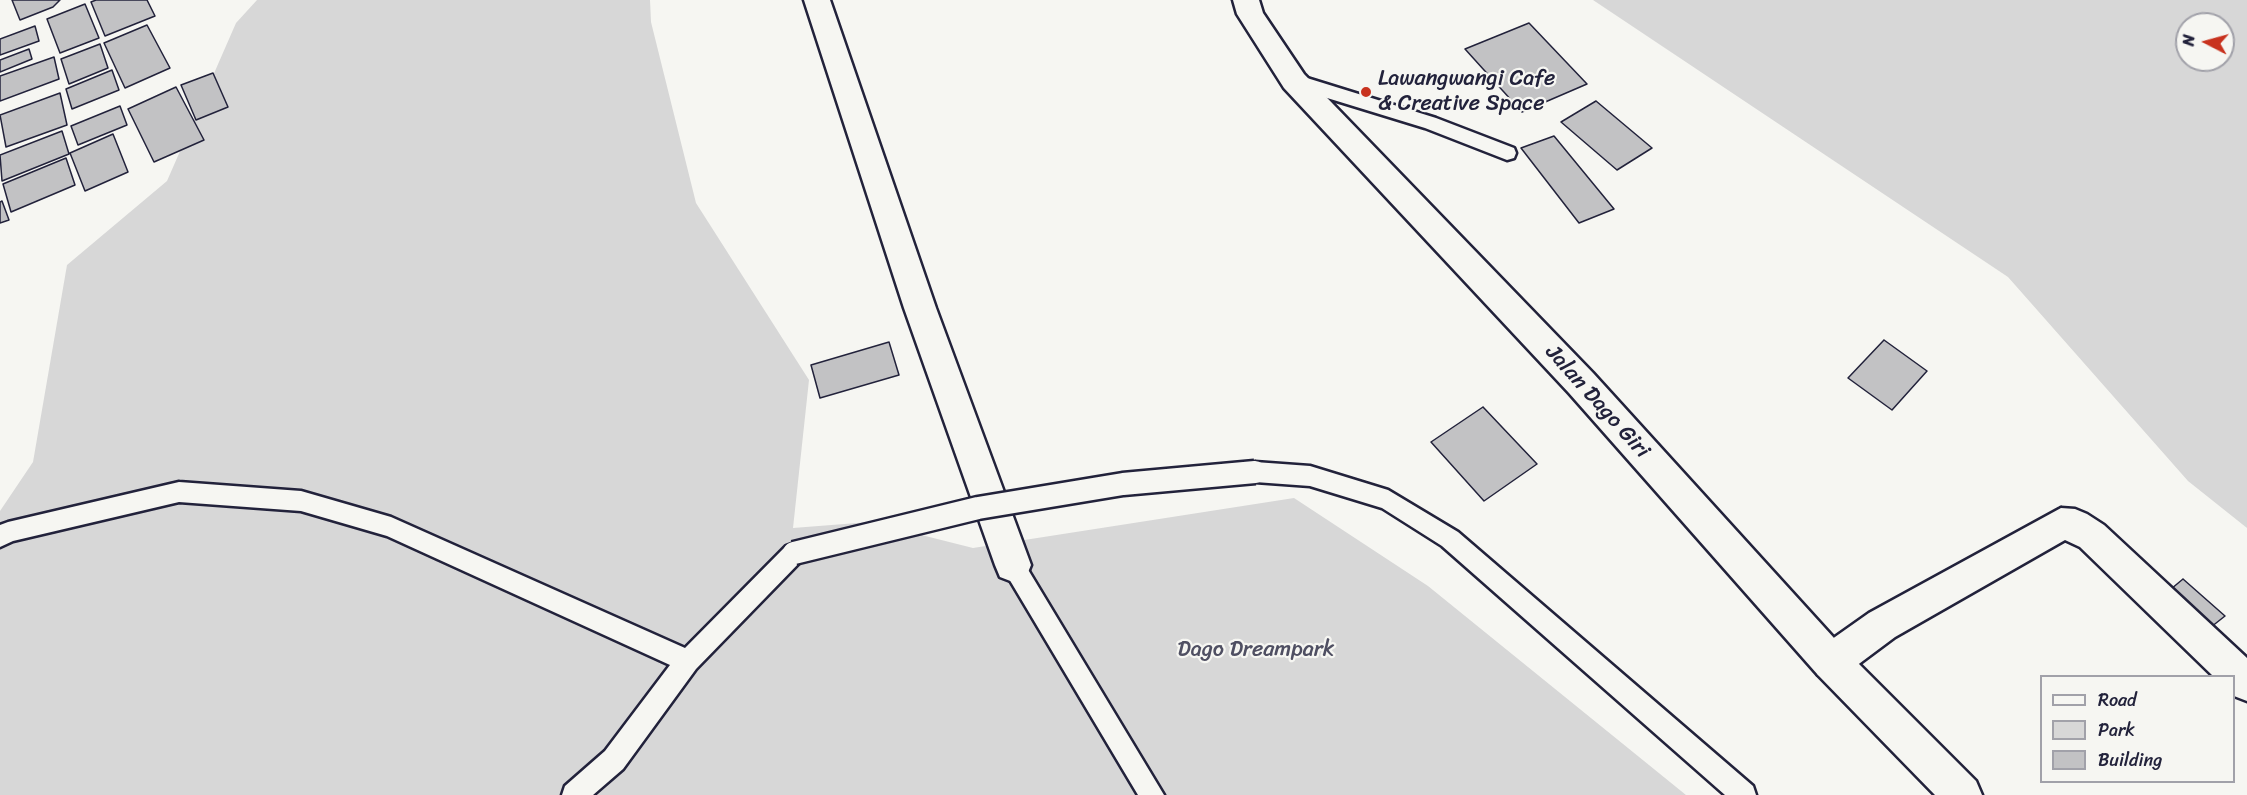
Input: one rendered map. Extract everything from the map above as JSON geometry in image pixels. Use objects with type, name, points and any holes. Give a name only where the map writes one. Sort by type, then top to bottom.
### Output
[{"type":"street","points":[[817,0],[920,308],[1013,565]]},
{"type":"street","name":"Jalan Dago Giri","points":[[1246,0],[1250,14],[1294,81],[1581,383],[1831,662],[1962,795]]},
{"type":"street","points":[[1831,662],[1882,626],[2061,524],[2075,525],[2092,536],[2247,683]]},
{"type":"lane","points":[[1294,81],[1430,123],[1507,153]]},
{"type":"lane","points":[[574,795],[614,760],[688,661],[794,553],[978,508],[1123,484],[1255,472],[1311,476],[1388,500],[1450,539],[1744,795]]},
{"type":"lane","points":[[0,537],[8,532],[179,492],[301,501],[391,527],[688,661]]},
{"type":"lane","points":[[1013,565],[1152,795]]},
{"type":"green space","name":"Dago Dreampark","points":[[257,0],[650,0],[651,22],[696,203],[809,380],[793,528],[870,522],[973,548],[1294,498],[1428,586],[1686,795],[0,795],[0,511],[33,462],[67,265],[167,181],[236,23]]},
{"type":"green space","points":[[1593,0],[2247,0],[2247,528],[2188,481],[2008,277]]},
{"type":"building","points":[[12,0],[60,0],[53,7],[20,20]]},
{"type":"building","points":[[96,0],[147,0],[155,16],[105,36],[91,2]]},
{"type":"building","points":[[85,4],[99,38],[60,53],[47,19]]},
{"type":"building","points":[[1529,23],[1587,84],[1522,112],[1465,49]]},
{"type":"building","points":[[147,25],[170,68],[125,88],[104,43]]},
{"type":"building","points":[[35,26],[39,41],[0,55],[0,39]]},
{"type":"building","points":[[100,44],[108,68],[69,84],[61,59]]},
{"type":"building","points":[[29,49],[32,59],[0,72],[0,60]]},
{"type":"building","points":[[54,57],[59,79],[0,101],[0,76]]},
{"type":"building","points":[[112,70],[119,90],[72,109],[66,89]]},
{"type":"building","points":[[213,73],[228,107],[196,120],[181,85]]},
{"type":"building","points":[[176,87],[204,140],[154,162],[128,109]]},
{"type":"building","points":[[60,93],[67,125],[6,147],[0,115]]},
{"type":"building","points":[[1596,101],[1652,148],[1617,170],[1561,122]]},
{"type":"building","points":[[120,106],[127,125],[78,145],[71,126]]},
{"type":"building","points":[[62,131],[69,154],[2,181],[0,155]]},
{"type":"building","points":[[113,134],[128,172],[85,191],[70,153]]},
{"type":"building","points":[[1554,136],[1614,209],[1579,223],[1521,148]]},
{"type":"building","points":[[66,158],[75,185],[11,212],[3,184]]},
{"type":"building","points":[[2,201],[9,220],[0,223],[0,202]]},
{"type":"building","points":[[1884,340],[1927,371],[1892,410],[1848,378]]},
{"type":"building","points":[[889,342],[899,375],[820,398],[811,365]]},
{"type":"building","points":[[1483,407],[1537,464],[1484,501],[1431,442]]},
{"type":"building","points":[[2183,579],[2225,616],[2206,631],[2165,594]]},
{"type":"place","name":"Lawangwangi Cafe & Creative Space","points":[[1366,92]]}]
